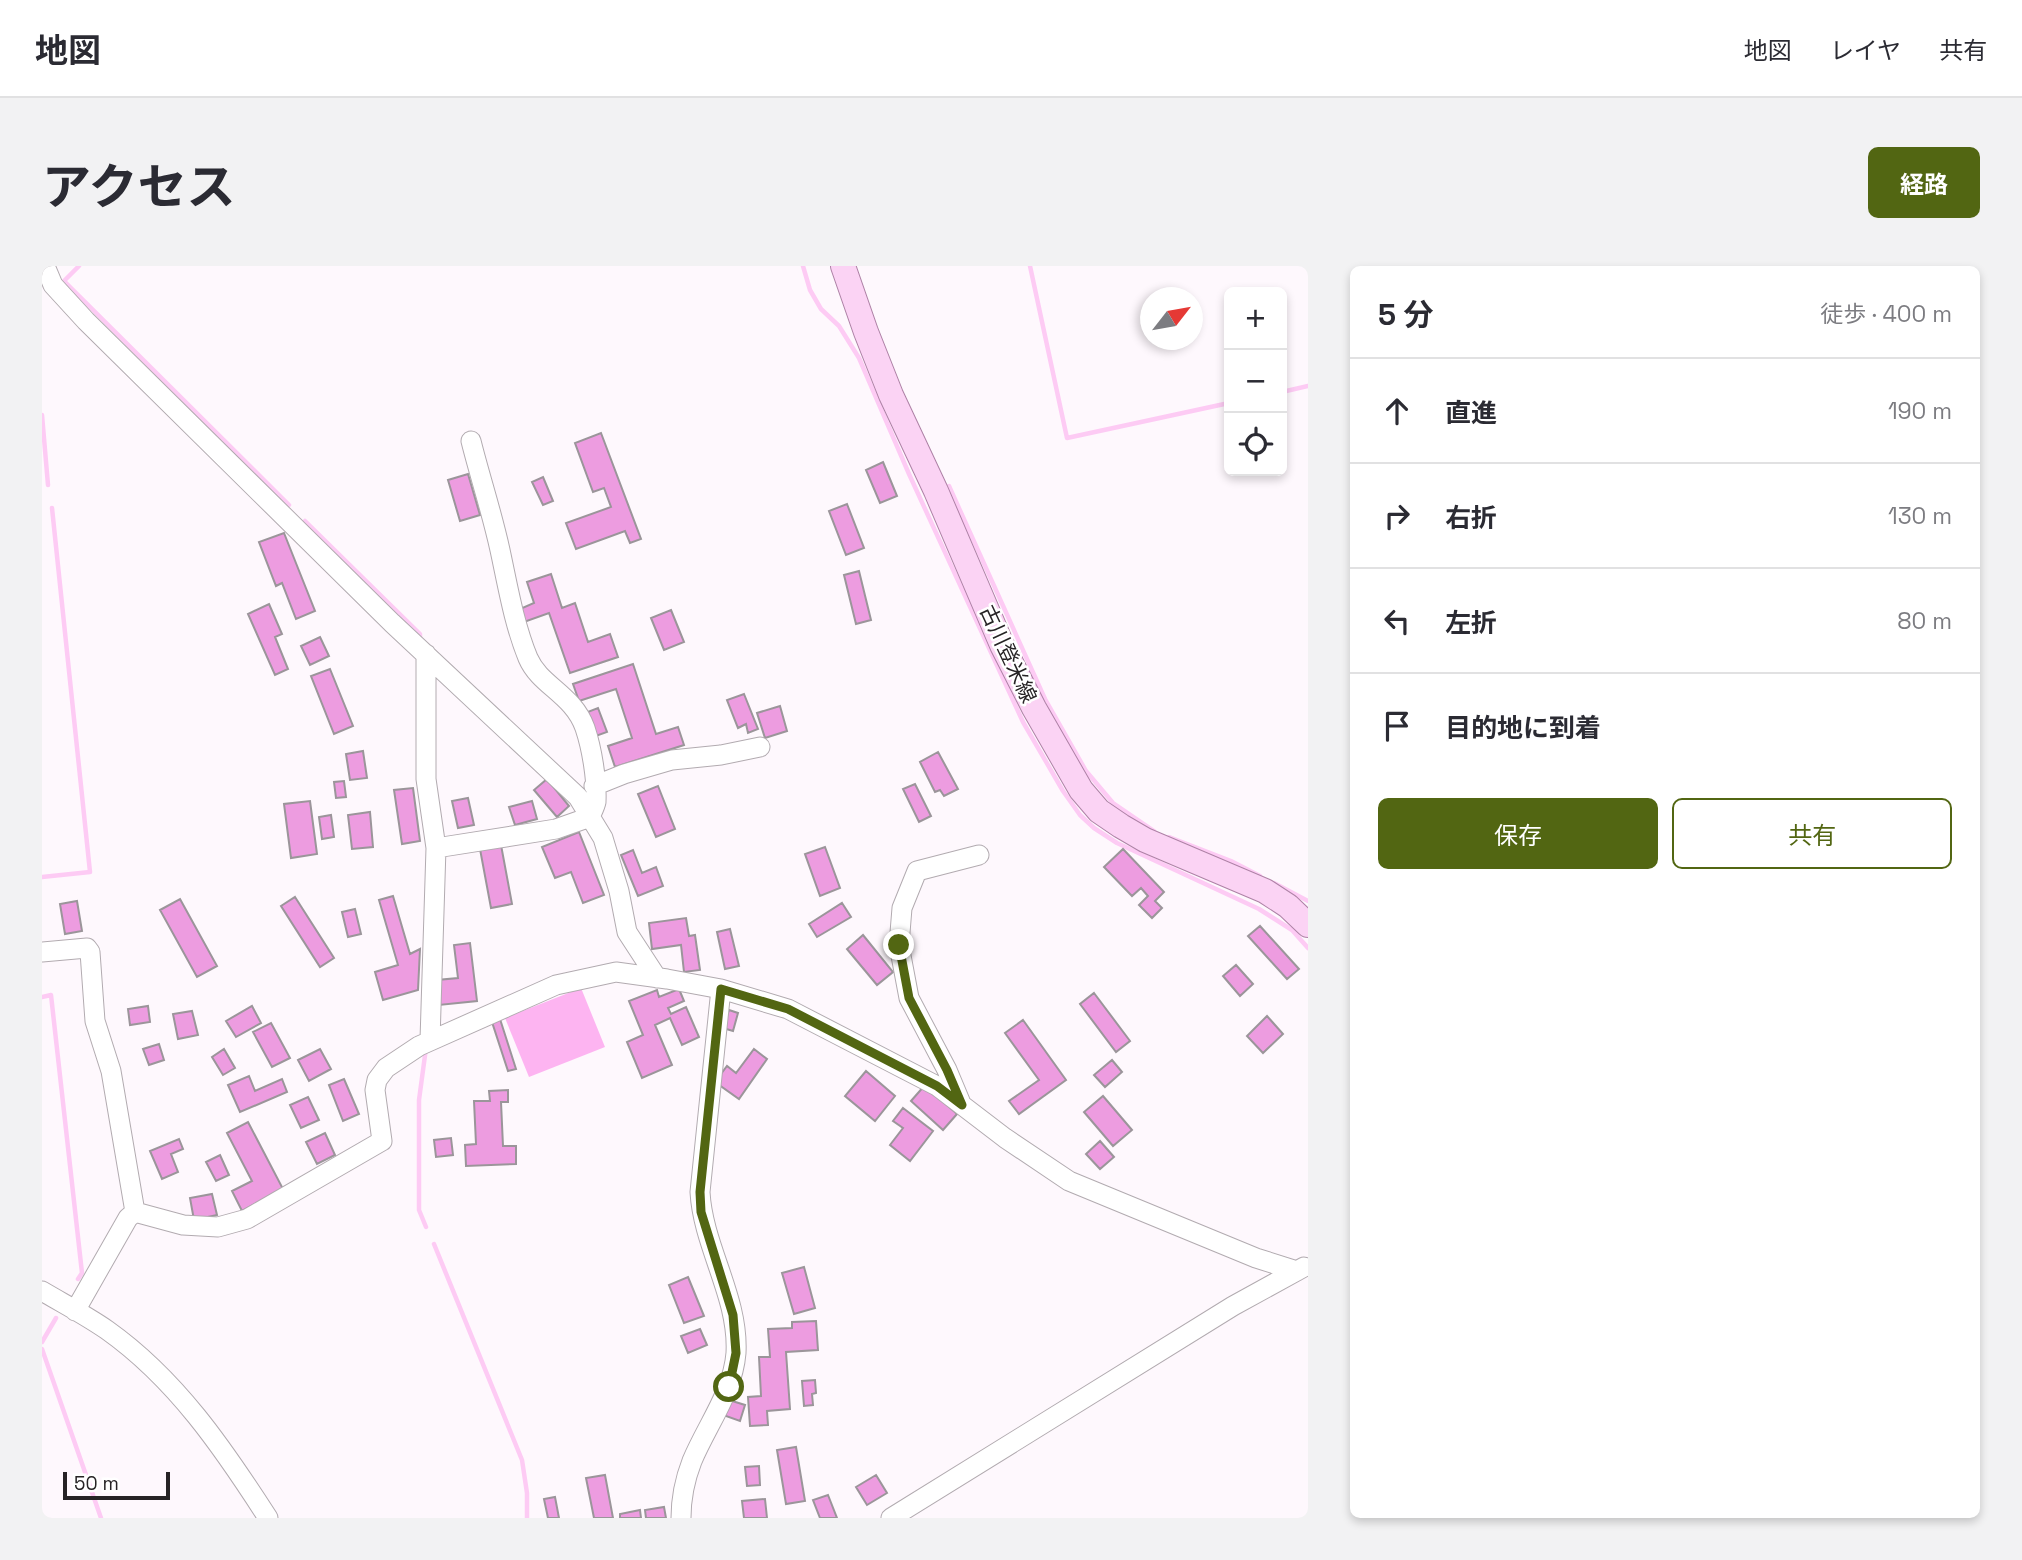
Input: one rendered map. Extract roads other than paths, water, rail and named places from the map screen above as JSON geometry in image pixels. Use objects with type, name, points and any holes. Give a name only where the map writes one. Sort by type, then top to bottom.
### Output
[{"type":"main road","name":"古川登米線","points":[[843,266],[891,396],[936,491],[1002,645],[1081,790],[1099,811],[1121,826],[1145,840],[1265,891],[1288,906],[1308,925]]},
{"type":"street","points":[[45,266],[53,285],[86,321],[426,654],[578,797],[603,838],[615,878],[626,932],[657,978]]},
{"type":"street","points":[[436,848],[556,829],[590,817],[596,804],[593,761],[584,727],[574,706],[535,672],[513,613],[471,441]]},
{"type":"street","points":[[425,1043],[436,848],[426,779],[426,654]]},
{"type":"street","points":[[594,786],[672,760],[721,755],[760,747]]},
{"type":"street","points":[[962,1105],[909,998],[899,945],[902,908],[917,871],[979,855]]},
{"type":"street","points":[[42,952],[87,948],[90,952],[95,1021],[111,1071],[135,1212]]},
{"type":"street","points":[[135,1212],[183,1225],[218,1227],[247,1219],[382,1141],[375,1090],[377,1080],[386,1068],[425,1043],[556,985],[616,972],[721,989],[788,1009],[937,1086],[1005,1138],[1069,1181],[1256,1258],[1303,1268]]},
{"type":"street","points":[[681,1518],[681,1497],[692,1462],[729,1387],[736,1353],[733,1315],[701,1212],[700,1192],[721,989]]},
{"type":"street","points":[[75,1311],[128,1218],[135,1212]]},
{"type":"street","points":[[891,1518],[1233,1306],[1303,1268]]},
{"type":"street","points":[[42,1292],[107,1330],[179,1394],[210,1431],[268,1518]]},
{"type":"waterway","points":[[79,266],[64,281],[289,505]]},
{"type":"waterway","points":[[803,266],[810,290],[821,309],[839,326],[859,358],[1023,722],[1080,815],[1117,843],[1259,909],[1292,930],[1308,948]]},
{"type":"waterway","points":[[1030,266],[1067,438],[1224,404]]},
{"type":"waterway","points":[[1287,391],[1308,386]]},
{"type":"waterway","points":[[42,415],[48,485]]},
{"type":"waterway","points":[[949,486],[1045,699],[1086,771],[1113,803],[1154,831]]},
{"type":"waterway","points":[[42,877],[90,872],[52,508]]},
{"type":"waterway","points":[[305,521],[420,634],[420,637]]},
{"type":"waterway","points":[[1169,837],[1231,861],[1260,876]]},
{"type":"waterway","points":[[1274,883],[1308,901]]},
{"type":"waterway","points":[[42,997],[51,995],[82,1273],[78,1279]]},
{"type":"waterway","points":[[426,1048],[419,1100],[419,1210],[426,1227]]},
{"type":"waterway","points":[[434,1244],[522,1460],[527,1493],[527,1518]]},
{"type":"waterway","points":[[42,1342],[56,1318]]},
{"type":"waterway","points":[[42,1349],[101,1518]]}]
